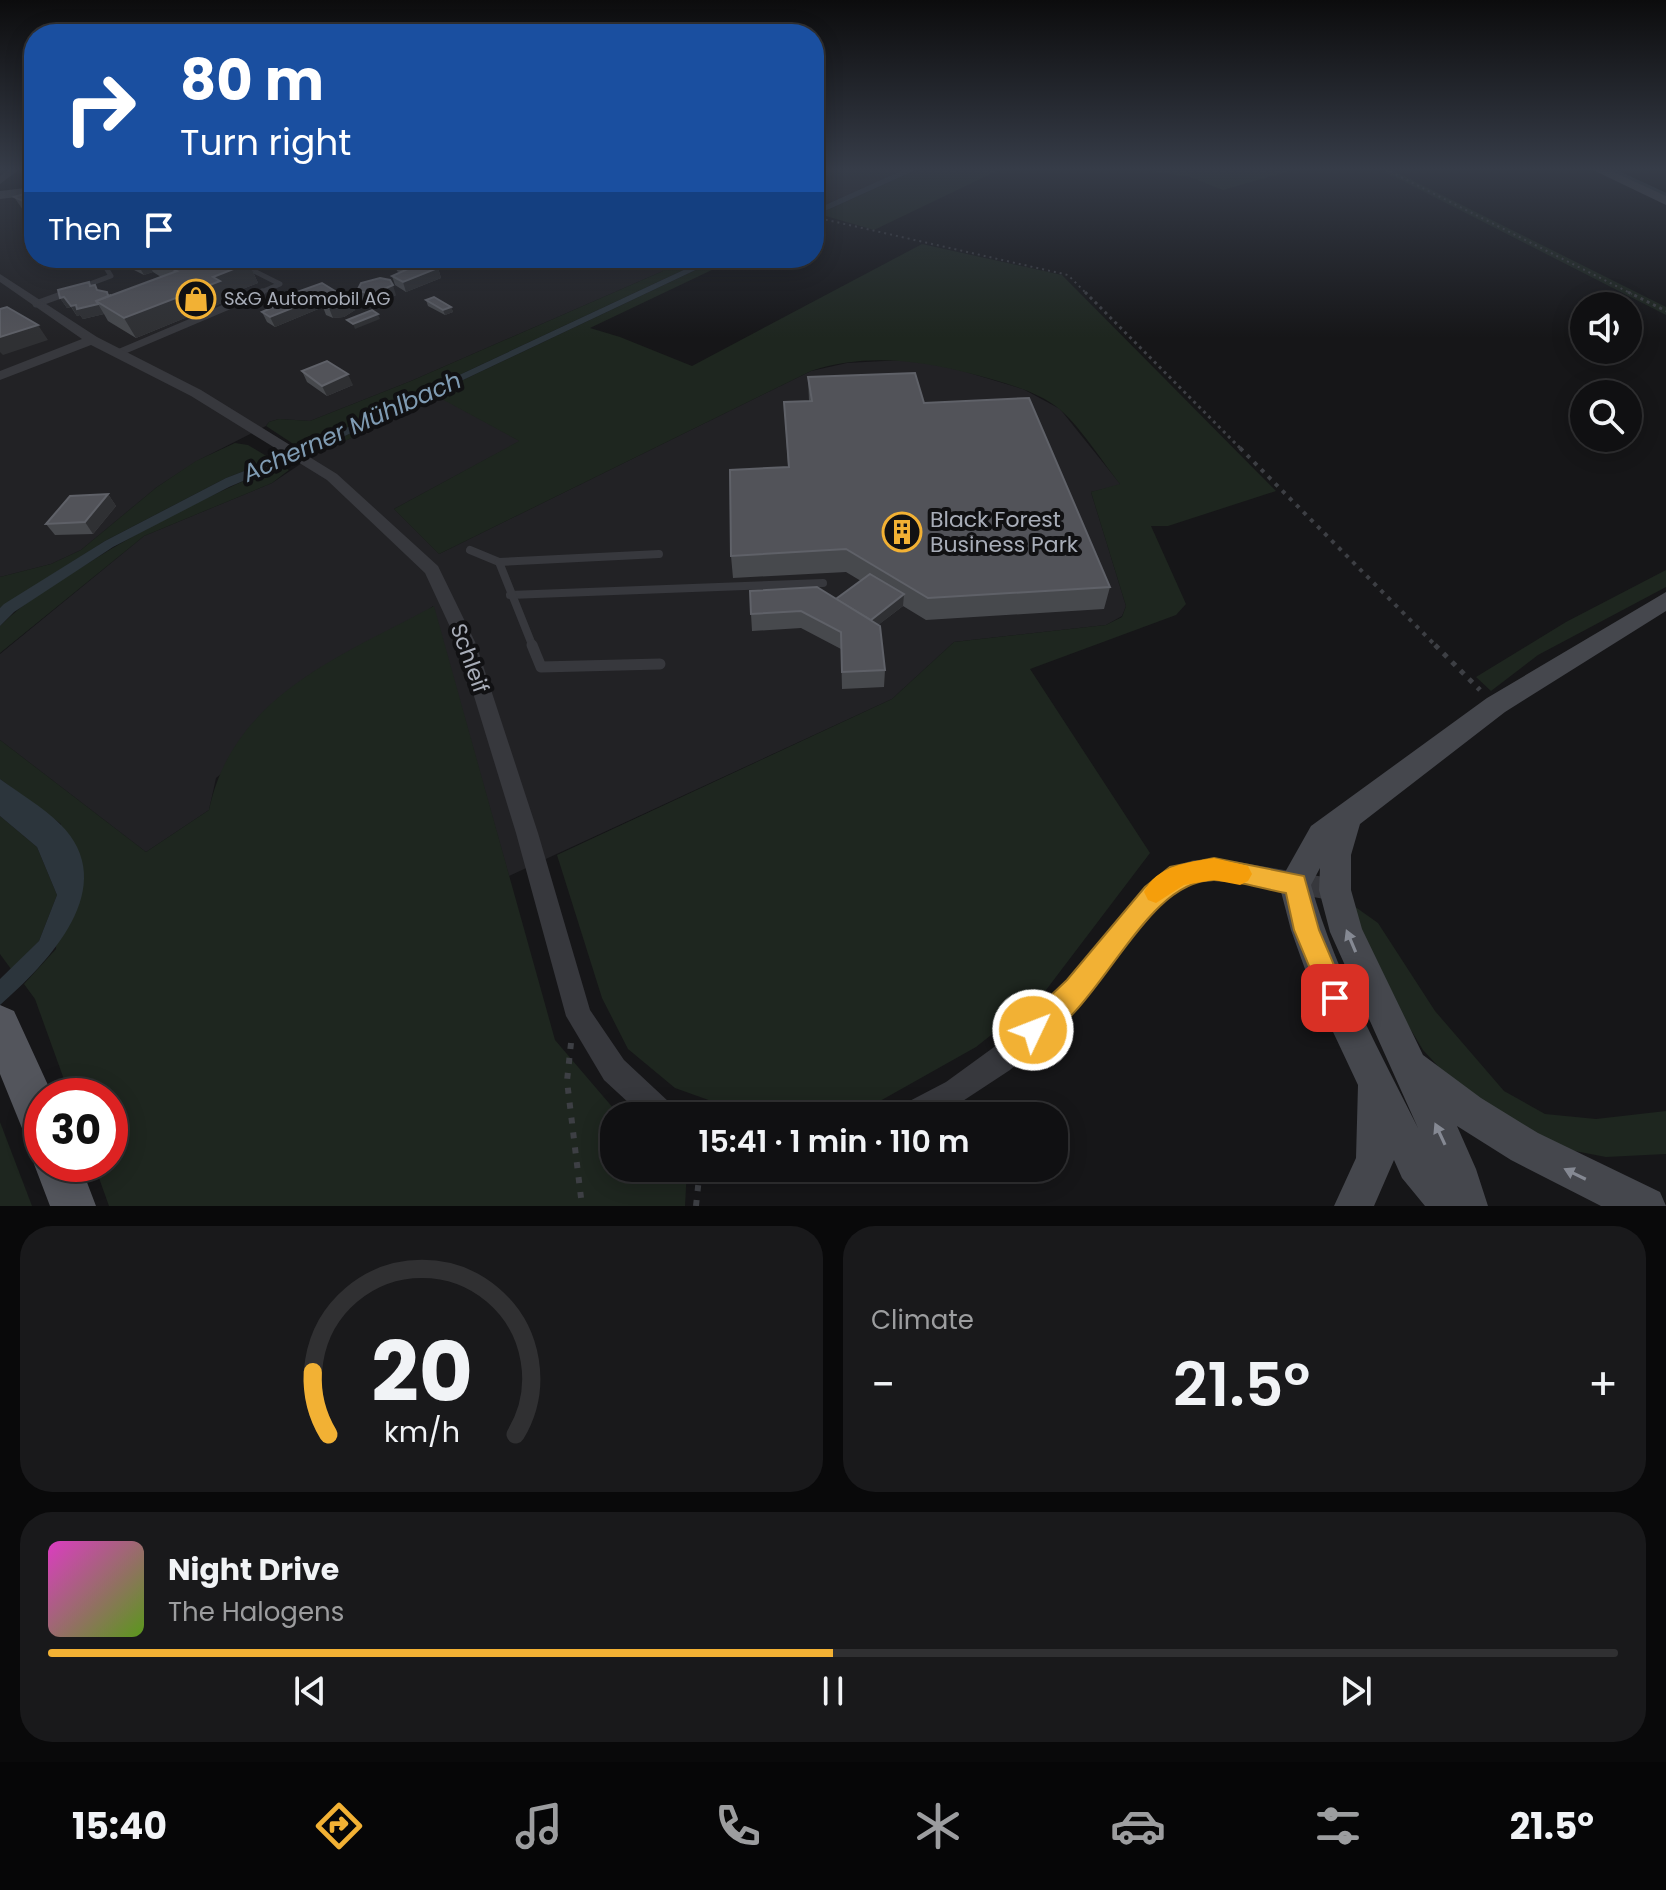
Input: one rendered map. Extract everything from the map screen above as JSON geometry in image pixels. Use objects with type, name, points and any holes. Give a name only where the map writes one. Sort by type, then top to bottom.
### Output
[{"type":"main road","points":[[4,1032],[24,1079]]},
{"type":"main road","points":[[64,1182],[73,1206]]},
{"type":"street","name":"Schleif","points":[[0,277],[92,340],[196,393],[332,477],[432,570],[467,644],[527,833],[579,1016],[614,1070],[648,1102]]},
{"type":"street","points":[[0,376],[92,340]]},
{"type":"street","points":[[1468,1206],[1457,1169],[1322,971],[1295,884],[1322,835],[1496,705],[1666,600]]},
{"type":"street","points":[[1346,820],[1336,855],[1335,890],[1346,932],[1416,1164],[1450,1206]]},
{"type":"street","points":[[935,1102],[989,1071],[1077,990],[1153,895],[1179,875],[1214,869],[1335,890]]},
{"type":"street","points":[[1354,1206],[1375,1159],[1390,1072]]},
{"type":"street","points":[[1390,1072],[1438,1091],[1538,1155],[1646,1206]]},
{"type":"lane","points":[[36,304],[111,276],[106,268]]},
{"type":"lane","points":[[118,353],[280,284],[248,268]]},
{"type":"lane","points":[[470,550],[499,562],[659,554]]},
{"type":"lane","points":[[499,562],[541,667],[660,664]]},
{"type":"lane","points":[[510,595],[823,583]]},
{"type":"path","points":[[851,225],[1068,275],[1496,705]]},
{"type":"path","points":[[1496,225],[1666,311]]},
{"type":"path","points":[[579,1016],[564,1064],[584,1178],[582,1206]]},
{"type":"path","points":[[696,1206],[699,1182]]},
{"type":"shaded area","points":[[0,225],[24,225],[24,268],[670,268],[411,381],[310,421],[279,419],[269,422],[197,461],[157,487],[81,550],[51,564],[0,577]]},
{"type":"shaded area","points":[[858,225],[884,225],[874,230]]},
{"type":"shaded area","points":[[1490,225],[1503,225],[1636,292],[1621,292]]},
{"type":"shaded area","points":[[922,244],[1062,275],[1276,491],[1168,526],[1151,526],[1186,604],[1176,615],[1030,669],[1150,853],[1043,994],[976,1047],[877,1102],[714,1102],[675,1088],[628,1049],[602,998],[557,855],[892,699],[954,642],[1106,625],[1122,617],[1126,606],[1091,492],[1120,484],[1073,423],[1043,398],[969,373],[924,364],[879,360],[856,361],[811,371],[439,554],[394,509],[519,441],[440,398],[314,455],[309,453],[700,268],[716,268],[590,328],[692,366]]},
{"type":"shaded area","points":[[657,268],[688,268],[301,449],[266,426],[279,419],[310,421],[411,381],[663,271]]},
{"type":"shaded area","points":[[1642,295],[1666,307],[1666,315],[1642,303]]},
{"type":"shaded area","points":[[902,360],[943,365],[1023,389],[1060,409],[1121,485],[1091,492],[1126,606],[1122,616],[1106,625],[954,642],[892,699],[509,876],[433,606],[216,778],[209,810],[146,852],[0,740],[0,654],[144,536],[272,483],[314,455],[440,397],[520,441],[394,509],[439,554],[811,371],[847,363]]},
{"type":"shaded area","points":[[235,443],[248,445],[273,460],[226,478],[105,541],[0,608],[0,577],[51,564],[81,550],[157,487],[196,461]]},
{"type":"shaded area","points":[[281,465],[289,470],[272,483],[144,536],[0,653],[0,626],[41,593],[156,524]]},
{"type":"shaded area","points":[[1666,570],[1666,587],[1538,655],[1491,691],[1476,677],[1566,622]]},
{"type":"shaded area","points":[[434,606],[555,1040],[608,1102],[600,1102],[600,1182],[686,1182],[685,1206],[109,1206],[100,1182],[128,1182],[128,1078],[64,1078],[35,999],[24,984],[56,949],[61,824],[0,779],[0,740],[146,852],[209,810],[222,771],[241,737],[266,709],[328,662]]},
{"type":"shaded area","points":[[0,816],[37,847],[57,895],[39,941],[11,969],[0,954]]},
{"type":"shaded area","points":[[1354,906],[1378,923],[1435,1011],[1504,1091],[1545,1114],[1596,1119],[1666,1111],[1666,1154],[1606,1157],[1554,1147],[1459,1089],[1423,1050],[1378,975]]},
{"type":"shaded area","points":[[0,1122],[32,1206],[0,1206]]},
{"type":"water","name":"Acherner Mühlbach","points":[[688,268],[700,268],[309,453],[229,487],[113,547],[14,612],[0,626],[0,608],[4,604],[105,541],[226,478],[301,449]]},
{"type":"water","points":[[0,779],[60,824],[77,848],[84,873],[81,897],[72,922],[57,946],[0,1005],[0,979],[39,941],[57,895],[37,847],[0,816]]},
{"type":"building","points":[[171,268],[236,268],[213,277],[220,281],[124,318],[96,301],[177,271]]},
{"type":"building","points":[[438,268],[403,282],[392,276],[408,269]]},
{"type":"building","points":[[380,278],[390,280],[393,285],[373,294],[357,291],[361,283]]},
{"type":"building","points":[[89,282],[90,286],[95,285],[97,290],[111,295],[96,301],[98,304],[77,309],[64,297],[60,298],[58,290]]},
{"type":"building","points":[[322,283],[335,291],[270,317],[262,312],[291,299],[286,296]]},
{"type":"building","points":[[343,295],[351,300],[340,307],[322,305],[324,300]]},
{"type":"building","points":[[434,297],[451,307],[443,310],[426,300]]},
{"type":"building","points":[[7,307],[38,325],[0,337],[0,309]]},
{"type":"building","points":[[372,310],[378,314],[353,324],[347,320]]},
{"type":"building","points":[[327,361],[348,374],[322,386],[302,371]]},
{"type":"building","name":"Black Forest Business Park","points":[[915,373],[924,403],[1029,398],[1110,587],[928,598],[846,549],[731,556],[730,470],[789,467],[784,402],[812,401],[808,377]]},
{"type":"building","points":[[108,494],[85,522],[46,524],[70,496]]},
{"type":"building","points":[[870,574],[904,594],[871,620],[836,599]]},
{"type":"building","points":[[817,587],[880,626],[885,670],[842,672],[841,632],[801,611],[751,614],[750,591]]},
{"type":"slow traffic","points":[[1156,892],[1179,875],[1214,869],[1240,874]]},
{"type":"place","name":"S&G Automobil AG","points":[[196,299]]},
{"type":"place","name":"Black Forest Business Park","points":[[902,532]]},
{"type":"route","points":[[1033,1030],[1077,990],[1153,895],[1179,875],[1214,869],[1295,884],[1307,930],[1335,998]]}]
